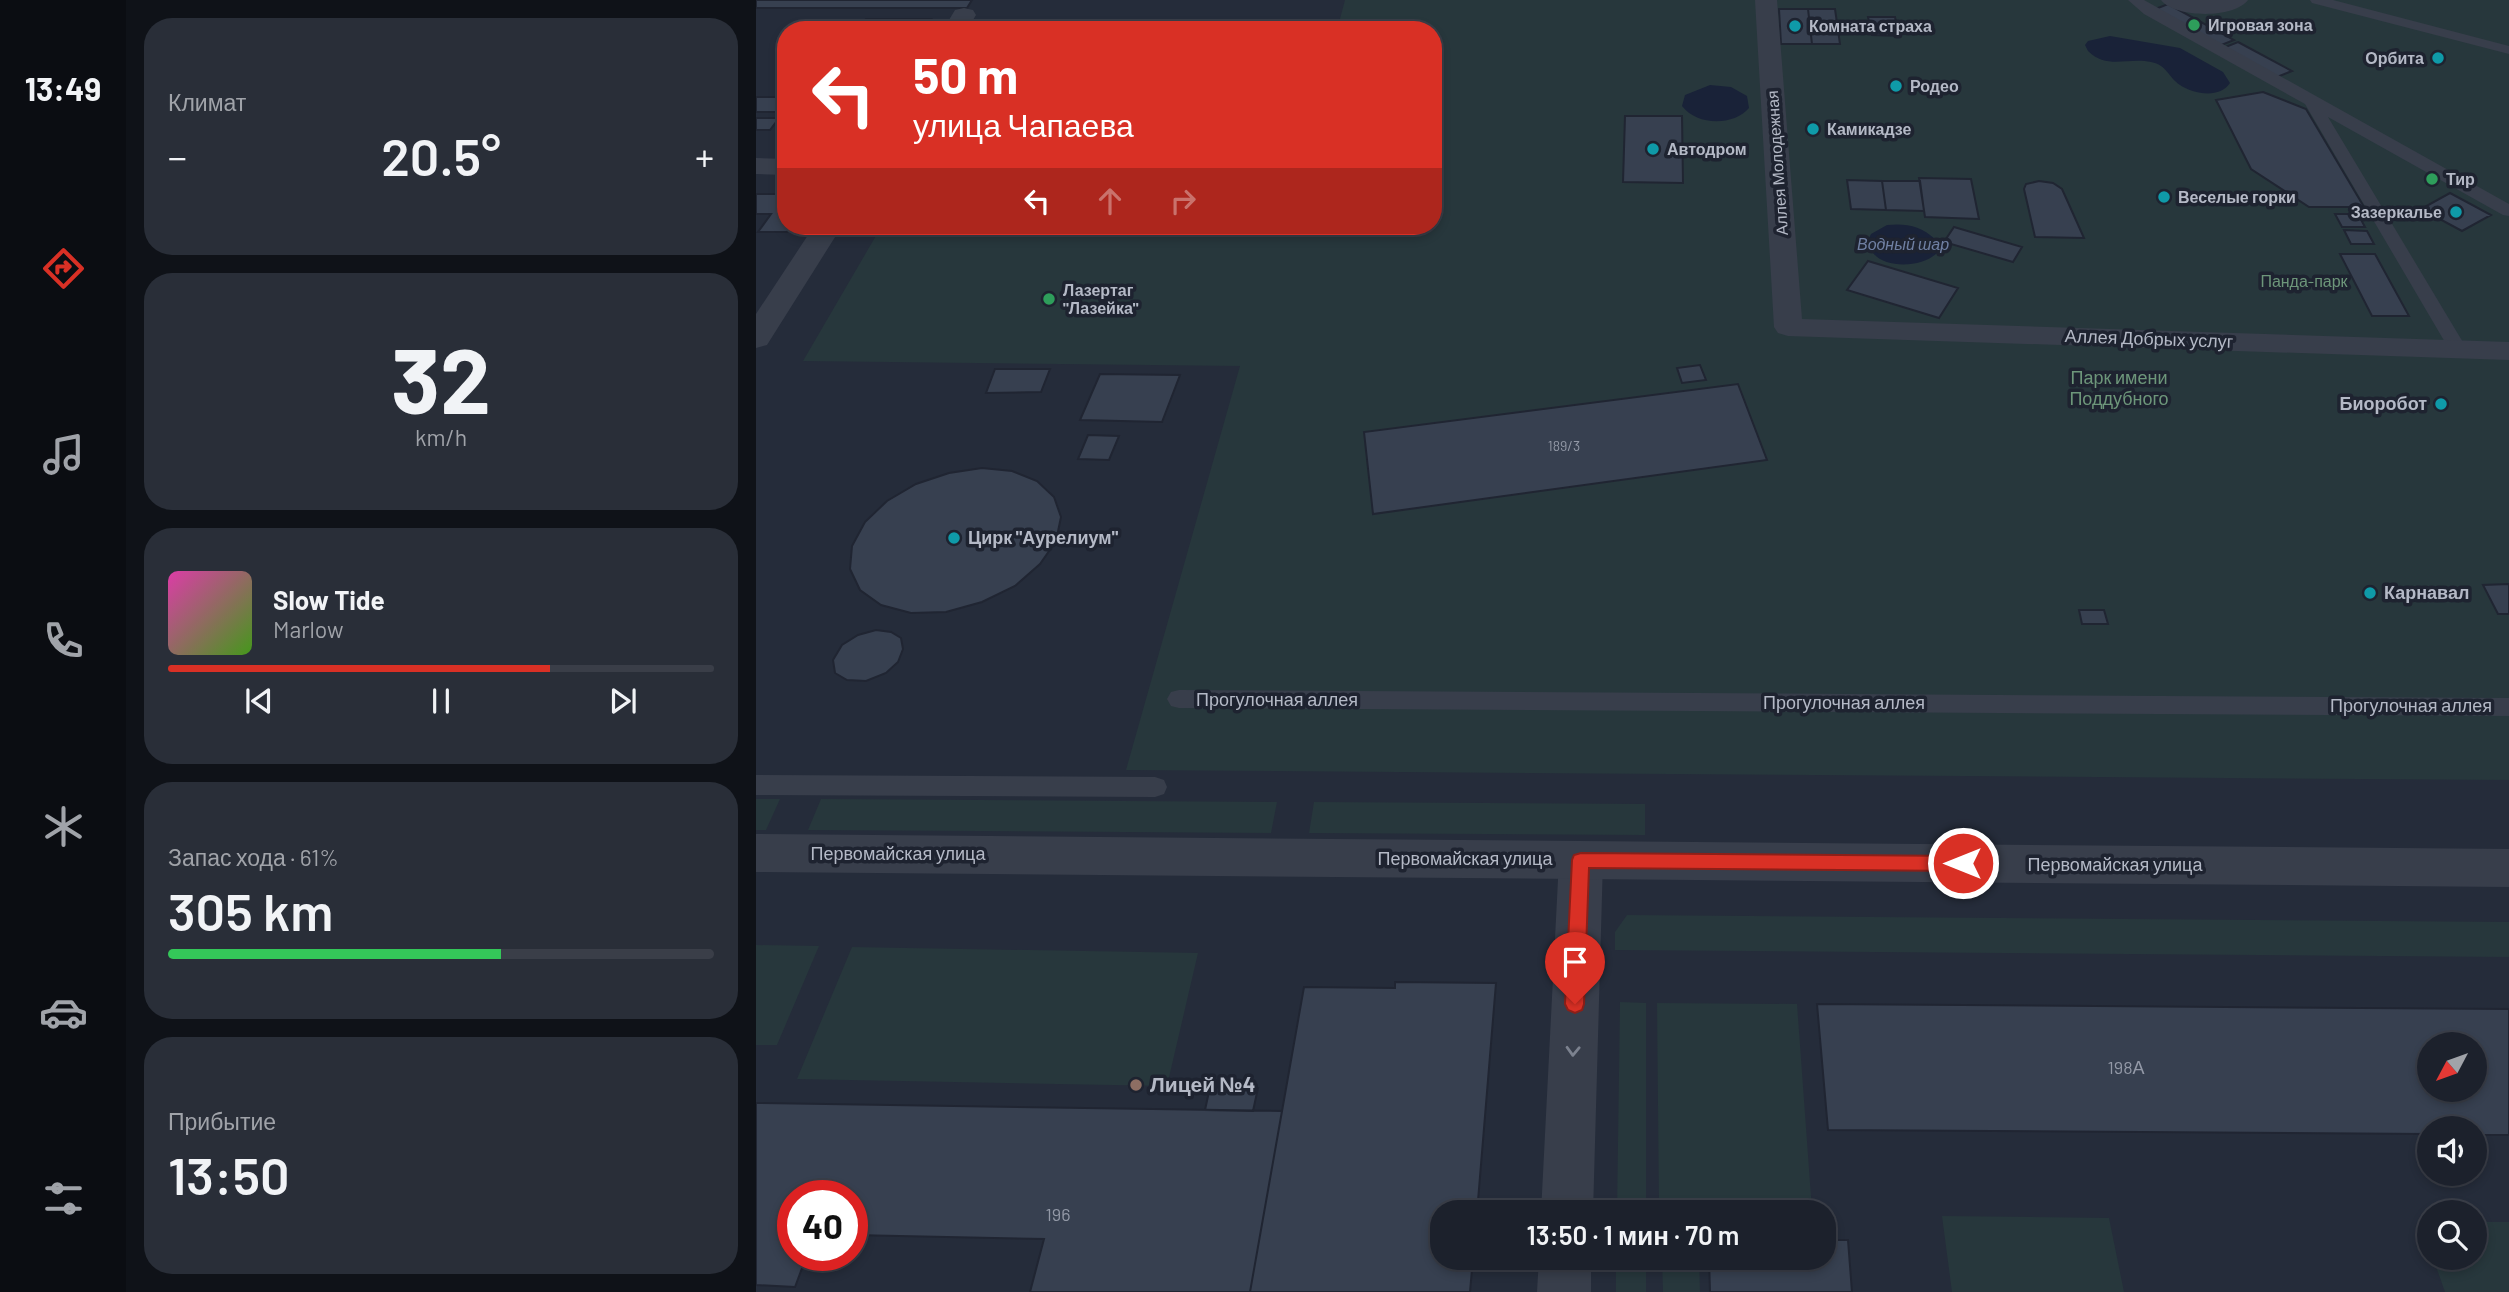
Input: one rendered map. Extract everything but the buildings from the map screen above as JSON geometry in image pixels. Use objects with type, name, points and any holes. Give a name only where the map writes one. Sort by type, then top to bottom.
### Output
[{"type":"street","name":"Аллея Молодежная","points":[[1766,0],[1788,327]]},
{"type":"street","points":[[2172,0],[2207,8],[2227,5],[2237,0]]},
{"type":"street","points":[[756,166],[777,167]]},
{"type":"street","points":[[756,338],[822,235]]},
{"type":"street","name":"Аллея Добрых услуг","points":[[1788,327],[2509,351]]},
{"type":"street","name":"Первомайская улица","points":[[756,853],[2509,868]]},
{"type":"street","points":[[1568,1200],[1581,860]]},
{"type":"street","points":[[1564,1292],[1565,1270]]},
{"type":"lane","points":[[2136,0],[2149,11],[2509,211]]},
{"type":"lane","points":[[2317,0],[2509,50]]},
{"type":"lane","points":[[2310,100],[2458,349]]},
{"type":"lane","name":"Прогулочная аллея","points":[[1179,699],[2509,706]]},
{"type":"lane","points":[[756,785],[1155,787]]},
{"type":"green space","name":"Парк имени Поддубного","points":[[1345,0],[2509,0],[2509,780],[1126,770],[1240,366],[803,361],[876,235],[1442,235],[1442,21],[1339,21]]},
{"type":"green space","points":[[756,799],[780,799],[766,830],[756,830]]},
{"type":"green space","points":[[821,799],[1277,802],[1271,833],[808,830]]},
{"type":"green space","points":[[1314,802],[1645,804],[1645,835],[1309,833]]},
{"type":"green space","points":[[1627,915],[2509,922],[2509,957],[1615,950],[1615,932]]},
{"type":"green space","points":[[756,945],[819,946],[777,1045],[756,1045]]},
{"type":"green space","points":[[852,947],[1198,953],[1167,1086],[797,1079]]},
{"type":"green space","points":[[1620,1002],[1646,1003],[1646,1200],[1617,1200]]},
{"type":"green space","points":[[1657,1003],[1797,1004],[1811,1200],[1659,1200]]},
{"type":"green space","points":[[1942,1216],[2109,1218],[2124,1292],[1952,1292]]},
{"type":"green space","points":[[2487,1222],[2509,1222],[2509,1292],[2445,1292],[2437,1270],[2487,1270]]},
{"type":"green space","points":[[1616,1270],[1646,1270],[1646,1292],[1616,1292]]},
{"type":"green space","points":[[1662,1270],[1699,1270],[1700,1292],[1663,1292]]},
{"type":"water","points":[[2110,36],[2180,48],[2223,72],[2230,83],[2220,91],[2199,93],[2180,85],[2164,68],[2156,64],[2142,61],[2110,62],[2095,57],[2088,51],[2085,45],[2088,41]]},
{"type":"water","points":[[1710,85],[1731,87],[1747,96],[1749,108],[1734,118],[1715,121],[1697,117],[1682,106],[1685,95]]},
{"type":"water","name":"Водный шар","points":[[1887,225],[1919,228],[1935,239],[1937,253],[1929,259],[1908,264],[1886,262],[1877,257],[1868,240],[1871,234]]},
{"type":"place","name":"Игровая зона","points":[[2194,25]]},
{"type":"place","name":"Комната страха","points":[[1795,26]]},
{"type":"place","name":"Орбита","points":[[2438,58]]},
{"type":"place","name":"Родео","points":[[1896,86]]},
{"type":"place","name":"Камикадзе","points":[[1813,129]]},
{"type":"place","name":"Автодром","points":[[1653,149]]},
{"type":"place","name":"Тир","points":[[2432,179]]},
{"type":"place","name":"Веселые горки","points":[[2164,197]]},
{"type":"place","name":"Зазеркалье","points":[[2456,212]]},
{"type":"place","name":"Лазертаг \"Лазейка\"","points":[[1049,299]]},
{"type":"place","name":"Биоробот","points":[[2441,404]]},
{"type":"place","name":"Цирк \"Аурелиум\"","points":[[954,538]]},
{"type":"place","name":"Карнавал","points":[[2370,593]]},
{"type":"place","name":"Лицей №4","points":[[1136,1085]]},
{"type":"route","points":[[1575,1004],[1581,860],[1963,863]]},
{"type":"park label","name":"Панда-парк","points":[[2304,281]]}]
